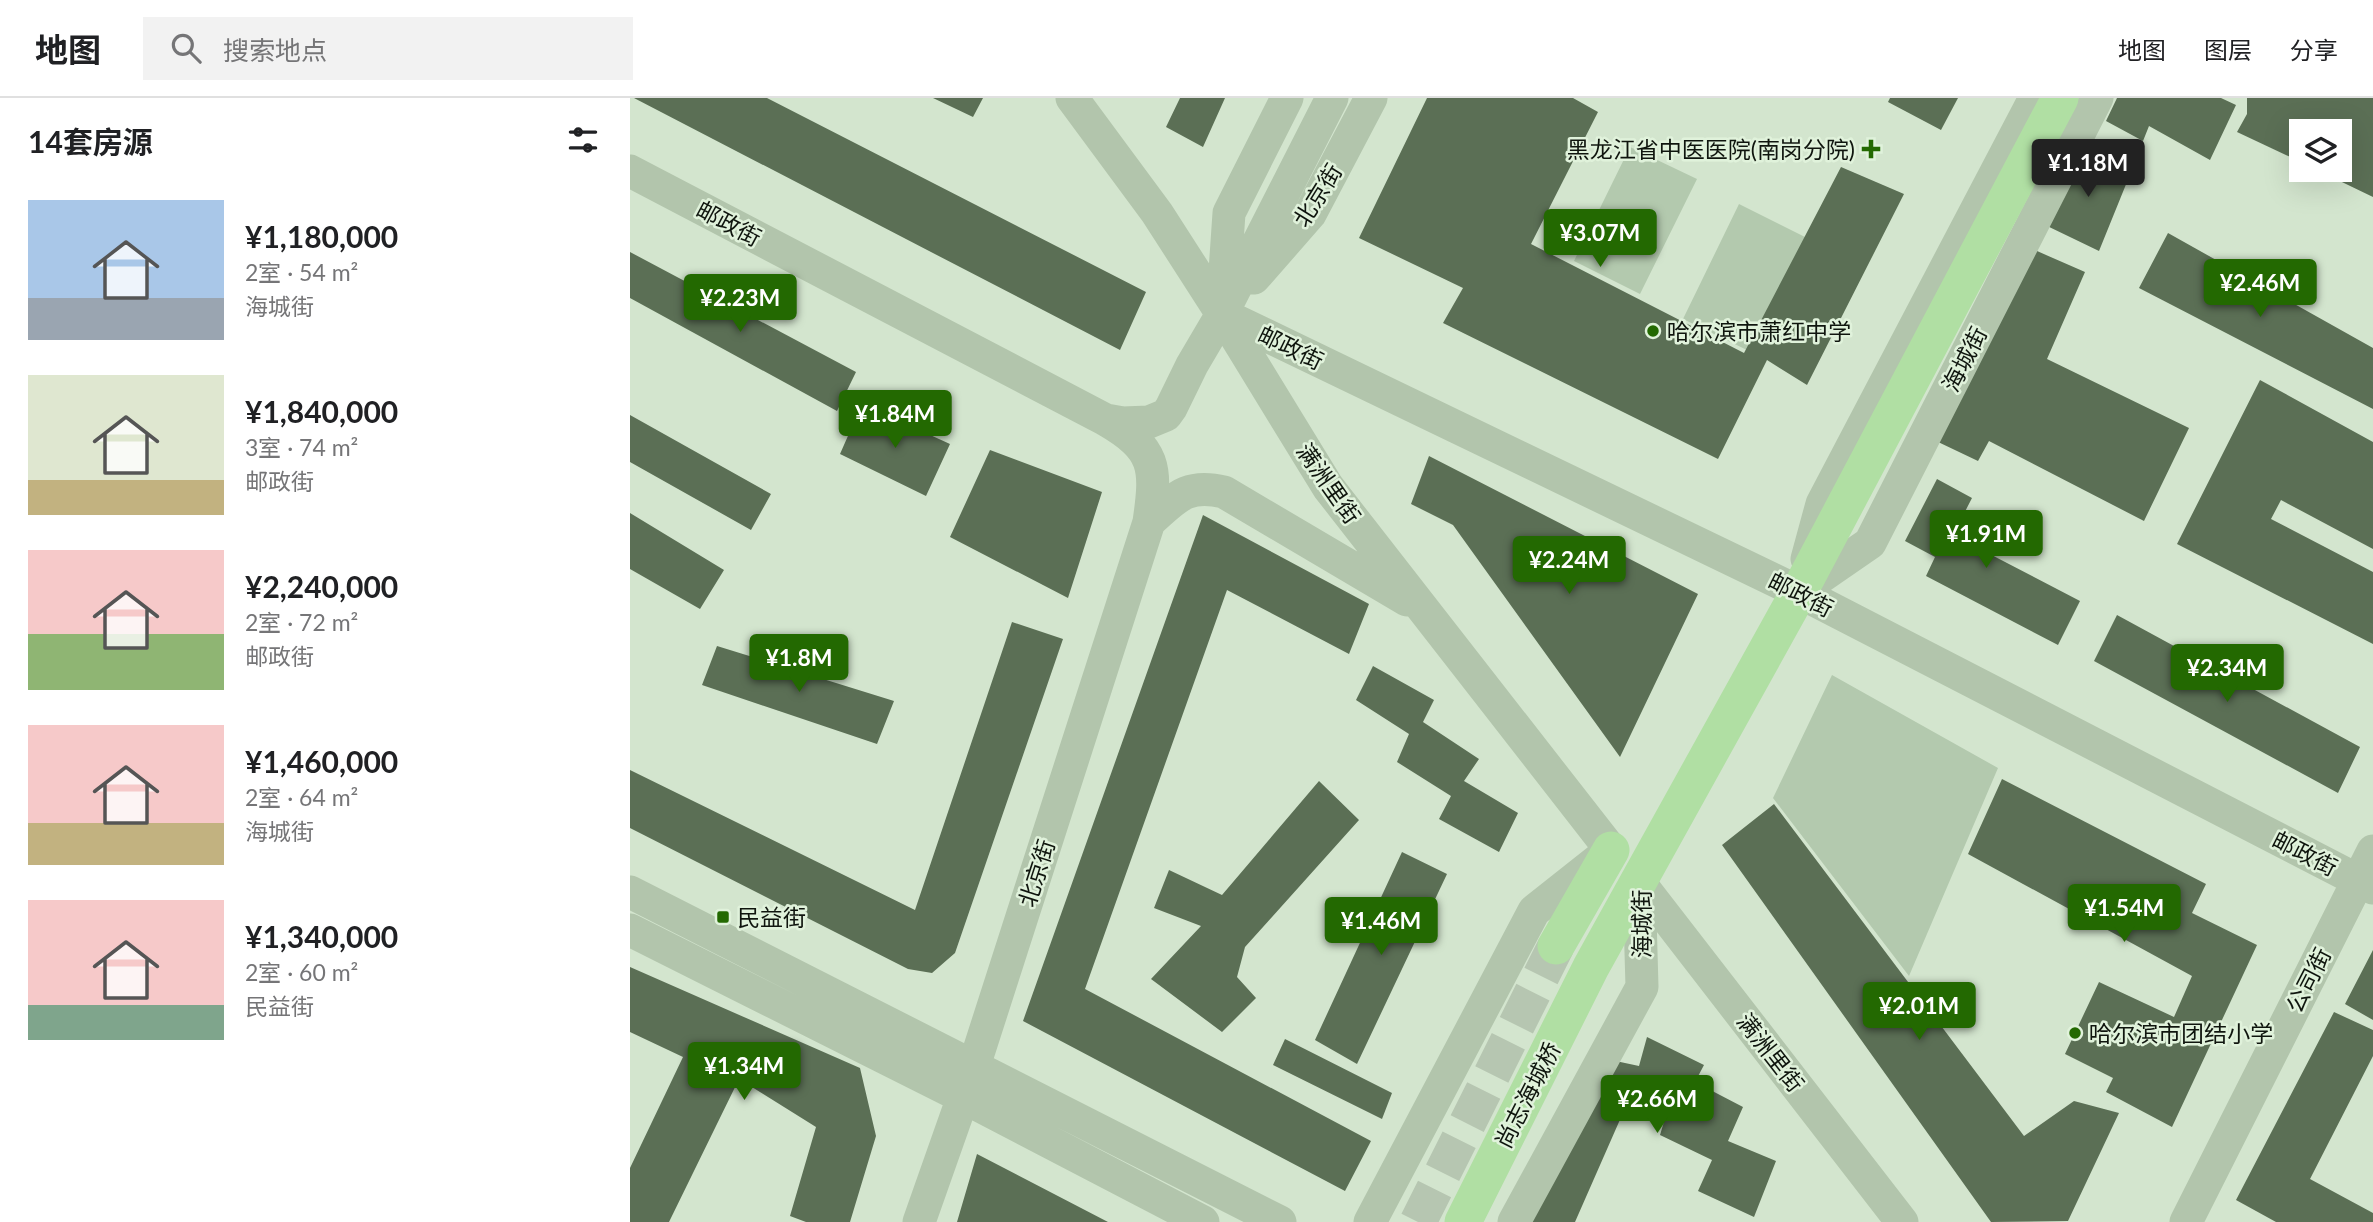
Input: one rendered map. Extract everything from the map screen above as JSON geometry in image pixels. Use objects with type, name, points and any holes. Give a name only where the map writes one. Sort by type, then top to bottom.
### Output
[{"type":"main road","name":"满洲里街","points":[[1072,98],[1157,214],[1328,487],[1612,850]]},
{"type":"main road","points":[[1106,420],[1149,422],[1166,415],[1222,314],[1228,213],[1287,98]]},
{"type":"main road","name":"北京街","points":[[1222,314],[1332,98]]},
{"type":"main road","name":"北京街","points":[[1222,314],[1310,214],[1371,98]]},
{"type":"main road","name":"海城街","points":[[1799,592],[1822,504],[2035,98]]},
{"type":"main road","name":"海城街","points":[[1514,1222],[1642,987],[1639,882],[1799,592],[2060,98]]},
{"type":"main road","name":"海城街","points":[[1799,592],[1871,543],[2097,98]]},
{"type":"main road","name":"邮政街","points":[[630,171],[1128,432],[1146,453],[1151,464],[1153,480],[1149,522]]},
{"type":"main road","name":"邮政街","points":[[1222,314],[1799,592],[2366,884]]},
{"type":"main road","points":[[1149,522],[1182,494],[1192,489],[1224,492],[1424,611]]},
{"type":"main road","name":"北京街","points":[[919,1222],[974,1066],[1149,522]]},
{"type":"main road","points":[[1556,946],[1612,850]]},
{"type":"main road","points":[[1370,1222],[1534,911],[1612,850]]},
{"type":"main road","name":"公司街","points":[[2186,1222],[2366,884],[2373,851]]},
{"type":"main road","name":"满洲里街","points":[[1639,882],[1902,1222]]},
{"type":"main road","name":"尚志海城桥","points":[[1463,1222],[1591,967],[1639,882]]},
{"type":"main road","points":[[630,892],[1280,1222]]},
{"type":"main road","points":[[630,930],[963,1097],[1203,1222]]},
{"type":"green space","points":[[1630,147],[1697,179],[1640,294],[1574,261]]},
{"type":"green space","points":[[1739,204],[1805,237],[1749,351],[1683,319]]},
{"type":"green space","points":[[1832,675],[1998,768],[1909,976],[1773,798]]},
{"type":"building","points":[[634,98],[767,98],[1146,292],[1120,350]]},
{"type":"building","points":[[933,98],[983,98],[973,117]]},
{"type":"building","points":[[1180,98],[1225,98],[1203,147],[1166,127]]},
{"type":"building","points":[[1427,98],[1573,98],[1598,112],[1531,244],[1744,353],[1841,167],[1904,194],[1807,385],[1767,360],[1718,459],[1443,323],[1463,288],[1359,238]]},
{"type":"building","points":[[1890,98],[1958,98],[1941,130],[1888,102]]},
{"type":"building","points":[[2117,98],[2221,98],[2236,105],[2210,160],[2149,126],[2143,141],[2106,121]]},
{"type":"building","points":[[2247,98],[2373,98],[2373,197],[2342,182],[2352,182],[2352,119],[2289,119],[2289,156],[2237,132],[2247,114]]},
{"type":"building","points":[[2083,146],[2131,172],[2099,251],[2043,224]]},
{"type":"building","points":[[2168,233],[2373,348],[2373,409],[2139,288]]},
{"type":"building","points":[[2030,248],[2085,272],[2047,359],[2189,428],[2144,521],[1989,441],[1978,461],[1936,441]]},
{"type":"building","points":[[630,252],[856,372],[837,411],[630,298]]},
{"type":"building","points":[[2260,380],[2373,442],[2373,549],[2281,500],[2271,519],[2373,572],[2373,644],[2177,544]]},
{"type":"building","points":[[862,404],[950,444],[926,496],[840,454]]},
{"type":"building","points":[[630,415],[771,494],[751,530],[630,462]]},
{"type":"building","points":[[990,450],[1102,492],[1068,598],[950,537]]},
{"type":"building","points":[[1429,456],[1698,594],[1620,757],[1453,525],[1411,504]]},
{"type":"building","points":[[1937,479],[1972,498],[1953,535],[2080,601],[2058,645],[1926,576],[1935,557],[1905,541]]},
{"type":"building","points":[[630,513],[724,570],[700,609],[630,569]]},
{"type":"building","points":[[1203,515],[1369,604],[1349,654],[1227,590],[1085,989],[1371,1141],[1345,1191],[1023,1021]]},
{"type":"building","points":[[2117,615],[2360,747],[2338,793],[2094,661]]},
{"type":"building","points":[[1012,622],[1063,639],[955,953],[932,973],[908,969],[630,828],[630,770],[915,910]]},
{"type":"building","points":[[717,646],[894,701],[877,744],[702,685]]},
{"type":"building","points":[[1373,666],[1434,700],[1423,722],[1479,759],[1464,781],[1518,813],[1499,852],[1439,819],[1451,796],[1397,762],[1409,734],[1356,700]]},
{"type":"building","points":[[2002,779],[2206,884],[2192,913],[2257,945],[2172,1127],[2106,1092],[2113,1078],[2065,1054],[2099,982],[2174,1017],[2192,976],[1968,854]]},
{"type":"building","points":[[1319,781],[1359,820],[1245,947],[1237,977],[1256,998],[1222,1032],[1151,979],[1201,926],[1154,908],[1169,870],[1222,895]]},
{"type":"building","points":[[1774,804],[2024,1136],[2074,1101],[2119,1113],[2068,1221],[1991,1222],[1722,845]]},
{"type":"building","points":[[1402,852],[1447,874],[1357,1064],[1315,1040]]},
{"type":"building","points":[[2373,950],[2373,1020],[2345,1004]]},
{"type":"building","points":[[630,967],[860,1068],[876,1136],[850,1222],[806,1222],[790,1216],[816,1127],[739,1079],[669,1222],[630,1222],[630,1168],[683,1057],[630,1032]]},
{"type":"building","points":[[2334,1012],[2373,1030],[2373,1056],[2310,1179],[2373,1213],[2373,1222],[2276,1222],[2236,1200]]},
{"type":"building","points":[[1647,1037],[1704,1065],[1695,1082],[1743,1107],[1728,1141],[1776,1161],[1754,1217],[1698,1191],[1712,1160],[1660,1135],[1669,1105],[1633,1090],[1575,1222],[1526,1222],[1611,1060],[1639,1066]]},
{"type":"building","points":[[1285,1039],[1392,1093],[1382,1119],[1273,1065]]},
{"type":"building","points":[[977,1154],[1108,1222],[957,1222]]},
{"type":"tunnel","points":[[1418,1222],[1556,946]]},
{"type":"place","name":"黑龙江省中医医院(南岗分院)","points":[[1871,149]]},
{"type":"place","name":"哈尔滨市萧红中学","points":[[1653,331]]},
{"type":"place","name":"民益街","points":[[723,917]]},
{"type":"place","name":"哈尔滨市团结小学","points":[[2075,1033]]}]
